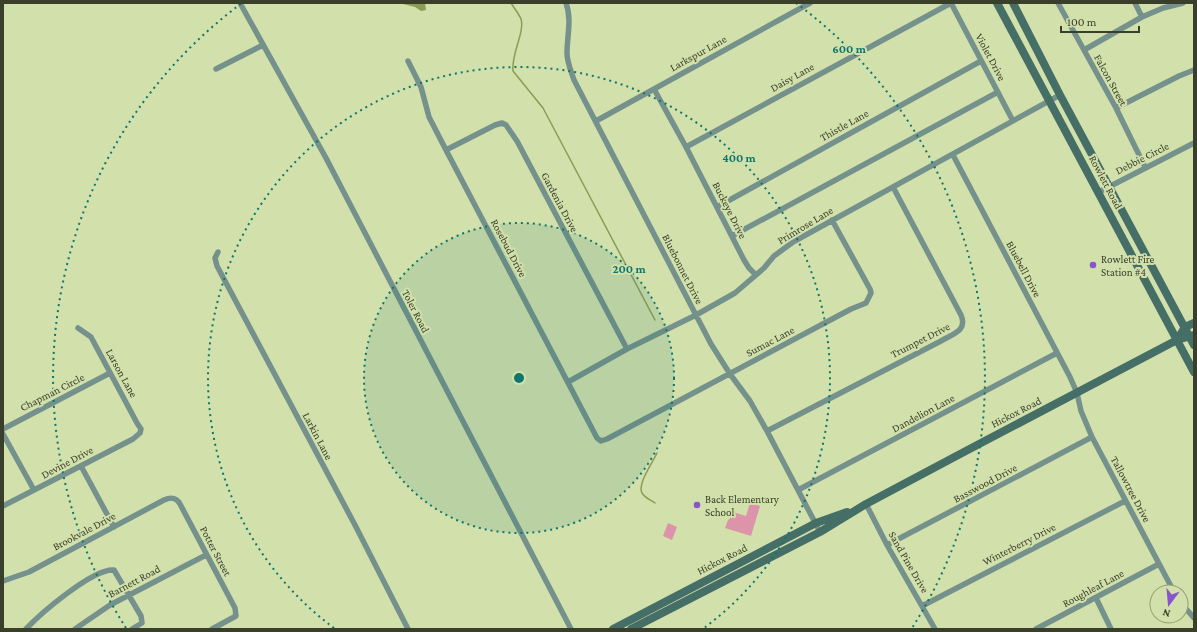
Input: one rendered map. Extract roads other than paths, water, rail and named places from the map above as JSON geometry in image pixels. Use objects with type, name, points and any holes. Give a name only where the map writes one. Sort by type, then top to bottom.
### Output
[{"type":"street","name":"Toler Road","points":[[240,3],[326,158],[571,629]]},
{"type":"street","name":"Bluebonnet Drive","points":[[566,3],[569,21],[567,53],[569,67],[574,80],[711,344],[730,374],[750,401],[820,532]]},
{"type":"street","name":"Larkspur Lane","points":[[596,121],[810,3]]},
{"type":"street","name":"Violet Drive","points":[[951,3],[1012,121]]},
{"type":"street","name":"Daisy Lane","points":[[686,148],[951,3]]},
{"type":"street","name":"Rowlett Road","points":[[997,3],[1194,372]]},
{"type":"street","name":"Rowlett Road","points":[[1013,3],[1060,95],[1185,327],[1192,336],[1194,345]]},
{"type":"street","name":"Falcon Street","points":[[1058,3],[1116,108],[1145,167]]},
{"type":"street","points":[[1135,3],[1142,17]]},
{"type":"street","points":[[1084,50],[1142,17],[1163,8],[1183,3]]},
{"type":"street","points":[[216,69],[263,45]]},
{"type":"street","name":"Rosebud Drive","points":[[408,61],[421,87],[429,117],[597,438],[601,440]]},
{"type":"street","name":"Thistle Lane","points":[[717,207],[981,61]]},
{"type":"street","points":[[1116,108],[1194,70]]},
{"type":"street","name":"Buckeye Drive","points":[[654,89],[749,268],[756,275]]},
{"type":"street","points":[[732,236],[998,92]]},
{"type":"street","name":"Primrose Lane","points":[[568,382],[627,349],[735,294],[764,268],[774,256],[793,242],[1060,95]]},
{"type":"street","name":"Gardenia Drive","points":[[446,150],[495,125],[502,123],[506,125],[517,141],[627,349]]},
{"type":"street","name":"Debbie Circle","points":[[1098,192],[1194,143]]},
{"type":"street","name":"Bluebell Drive","points":[[953,155],[1077,393]]},
{"type":"street","name":"Trumpet Drive","points":[[767,431],[941,341],[960,330],[963,326],[964,321],[961,315],[893,187]]},
{"type":"street","name":"Sumac Lane","points":[[601,440],[607,439],[866,302],[871,294],[870,289],[832,220]]},
{"type":"street","name":"Larkin Lane","points":[[218,252],[215,258],[217,266],[355,525],[408,629]]},
{"type":"street","points":[[1177,340],[1185,327],[1194,323]]},
{"type":"street","name":"Larson Lane","points":[[78,328],[91,337],[137,422],[140,433]]},
{"type":"street","name":"Hickox Road","points":[[631,629],[820,532],[866,504],[1177,340],[1192,336]]},
{"type":"street","name":"Dandelion Lane","points":[[798,490],[1057,353]]},
{"type":"street","name":"Chapman Circle","points":[[3,429],[110,372]]},
{"type":"street","name":"Tallowtree Drive","points":[[1077,393],[1081,411],[1092,437],[1170,584]]},
{"type":"street","name":"Devine Drive","points":[[3,506],[133,439],[140,433]]},
{"type":"street","points":[[3,434],[34,490]]},
{"type":"street","name":"Basswood Drive","points":[[887,545],[1092,437]]},
{"type":"street","points":[[81,466],[114,527]]},
{"type":"street","name":"Brookvale Drive","points":[[3,581],[29,572],[164,500],[173,498]]},
{"type":"street","name":"Potter Street","points":[[173,498],[180,504],[235,608],[236,616],[212,629]]},
{"type":"street","name":"Winterberry Drive","points":[[922,606],[1125,501]]},
{"type":"street","name":"Hickox Road","points":[[613,629],[816,523],[866,504]]},
{"type":"street","name":"Sand Pine Drive","points":[[866,504],[887,545],[935,629]]},
{"type":"street","points":[[713,587],[715,583],[756,562],[758,559],[758,553]]},
{"type":"street","name":"Barnett Road","points":[[75,629],[110,605],[206,555]]},
{"type":"street","name":"Roughleaf Lane","points":[[1036,629],[1159,564]]},
{"type":"street","points":[[26,629],[50,606],[69,592],[98,574],[109,570],[114,570],[141,616],[142,623],[132,629]]},
{"type":"street","points":[[697,585],[701,593]]},
{"type":"street","points":[[1096,598],[1111,629]]},
{"type":"waterway","points":[[511,3],[520,17],[522,24],[514,58],[513,71],[543,108],[655,320]]},
{"type":"waterway","points":[[655,503],[645,496],[641,489],[643,479],[657,453]]},
{"type":"place","name":"Rowlett Fire Station #4","points":[[1093,265]]},
{"type":"place","name":"Back Elementary School","points":[[697,505]]}]
